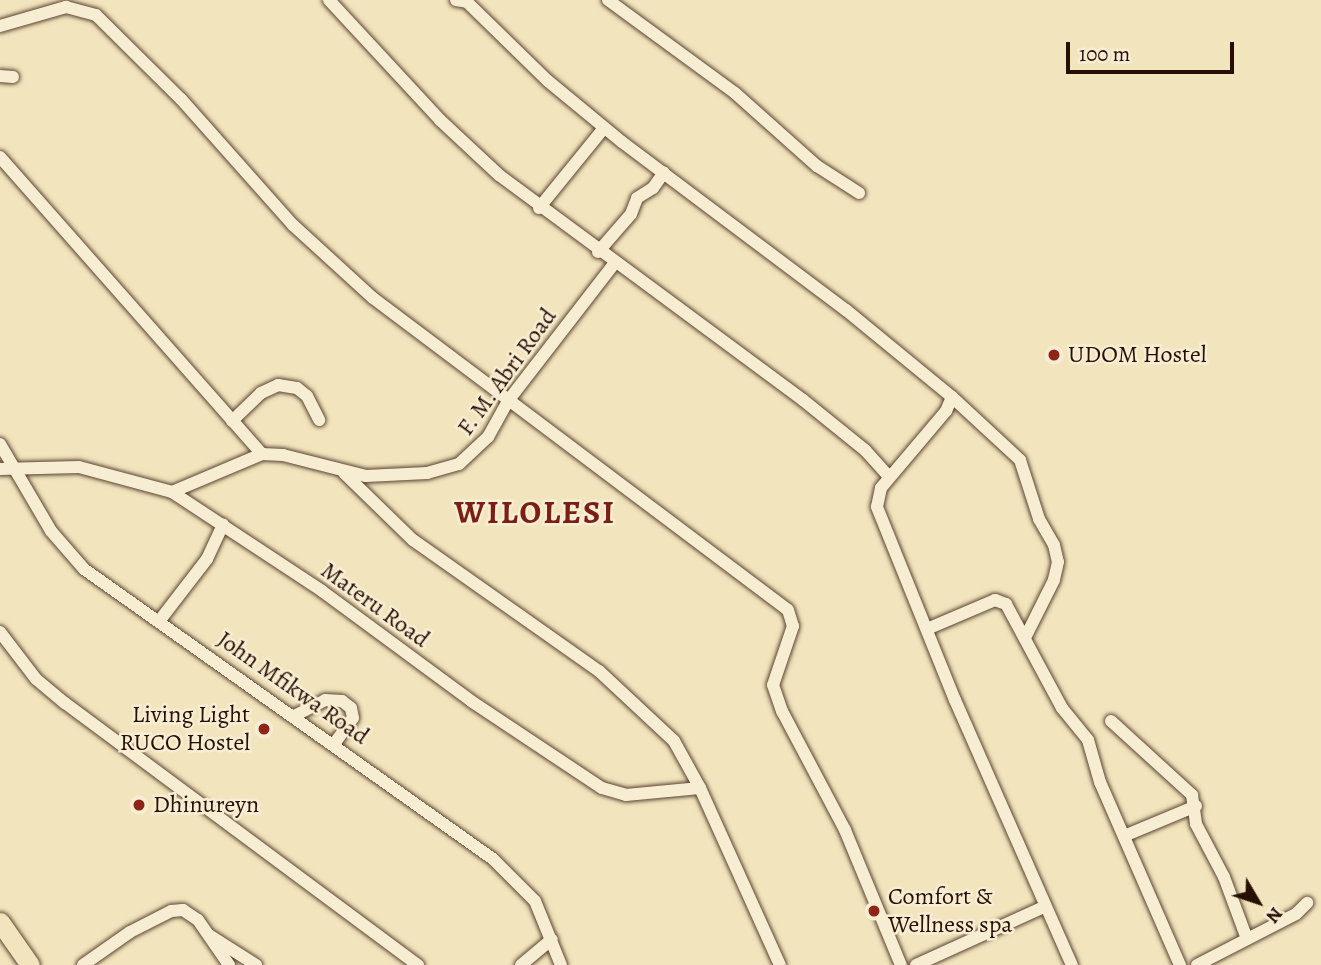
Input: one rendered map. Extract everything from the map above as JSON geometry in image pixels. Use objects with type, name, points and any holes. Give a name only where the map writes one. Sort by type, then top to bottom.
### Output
[{"type":"highway","points":[[0,922],[30,965]]},
{"type":"street","points":[[329,0],[440,121],[539,208],[803,400],[865,450],[889,477]]},
{"type":"street","points":[[608,0],[735,93],[817,166],[859,193]]},
{"type":"street","points":[[464,1],[524,59],[604,128],[952,397],[1020,460],[1039,519],[1054,545],[1058,562],[1054,580],[1026,636]]},
{"type":"street","points":[[0,26],[69,4],[96,15],[181,99],[312,243],[373,298],[788,610],[793,626],[774,685],[782,711],[845,830],[901,965]]},
{"type":"street","points":[[539,208],[604,128]]},
{"type":"street","points":[[0,157],[262,454],[172,492]]},
{"type":"street","points":[[598,252],[631,214],[637,198],[653,188],[664,172]]},
{"type":"street","name":"F. M. Abri Road","points":[[262,454],[283,455],[344,473],[393,476],[453,466],[480,447],[508,401],[614,264]]},
{"type":"street","points":[[232,421],[261,393],[278,385],[297,388],[307,396],[319,420]]},
{"type":"street","points":[[952,397],[946,411],[889,477],[876,498],[877,507],[1044,907],[1072,965]]},
{"type":"street","name":"John Mfikwa Road","points":[[0,444],[63,548],[84,569],[296,715],[515,878],[535,901],[561,965]]},
{"type":"street","points":[[0,469],[15,466]]},
{"type":"street","name":"Materu Road","points":[[15,466],[103,471],[172,492],[223,524],[471,701],[602,788],[626,795],[700,788]]},
{"type":"street","points":[[344,473],[413,540],[599,671],[647,711],[674,741],[700,788],[780,965]]},
{"type":"street","points":[[160,620],[207,559],[223,524]]},
{"type":"street","points":[[927,629],[1003,600],[1026,636],[1062,708],[1088,740],[1124,836],[1180,965]]},
{"type":"street","points":[[0,632],[36,678],[65,703],[418,965]]},
{"type":"street","points":[[296,715],[325,700],[342,701],[354,713],[335,743]]},
{"type":"street","points":[[1111,721],[1187,787],[1196,806],[1196,824],[1224,877],[1247,939]]},
{"type":"street","points":[[1124,836],[1196,806]]},
{"type":"street","points":[[1197,965],[1296,914],[1307,903]]},
{"type":"street","points":[[916,965],[1044,907]]},
{"type":"street","points":[[83,965],[171,911],[195,916],[229,965]]},
{"type":"street","points":[[209,935],[256,965]]},
{"type":"street","points":[[521,965],[552,939]]},
{"type":"place","name":"UDOM Hostel","points":[[1054,355]]},
{"type":"place","name":"Living Light RUCO Hostel","points":[[264,729]]},
{"type":"place","name":"Dhinureyn","points":[[139,805]]},
{"type":"place","name":"Comfort & Wellness spa","points":[[874,911]]},
{"type":"district","name":"WILOLESI","points":[[535,512]]}]
